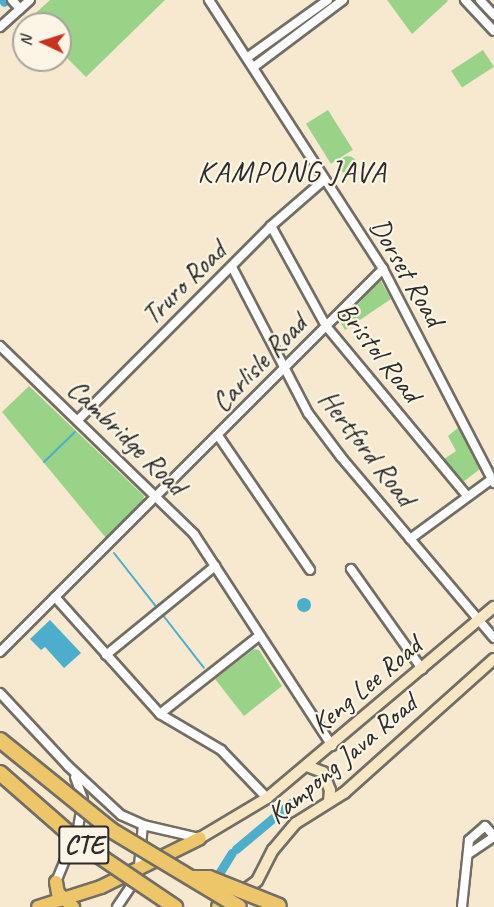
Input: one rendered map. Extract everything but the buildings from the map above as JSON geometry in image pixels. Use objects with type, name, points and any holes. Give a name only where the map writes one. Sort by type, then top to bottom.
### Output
[{"type":"highway","name":"CTE","points":[[0,740],[111,830],[190,878],[227,905]]},
{"type":"highway","name":"CTE","points":[[0,773],[80,843],[175,907]]},
{"type":"highway","points":[[190,878],[209,878],[279,906]]},
{"type":"main road","name":"Keng Lee Road","points":[[200,838],[267,798],[332,746],[494,607]]},
{"type":"main road","name":"Kampong Java Road","points":[[227,905],[256,881],[290,829],[344,793],[494,659]]},
{"type":"main road","points":[[307,766],[323,772],[330,790],[329,801]]},
{"type":"main road","points":[[40,907],[101,886],[200,838]]},
{"type":"main road","points":[[56,882],[62,899],[73,907]]},
{"type":"main road","points":[[40,907],[56,882]]},
{"type":"street","points":[[12,0],[20,9]]},
{"type":"street","points":[[0,27],[30,0]]},
{"type":"street","name":"Dorset Road","points":[[209,0],[255,66],[324,180],[383,269],[493,481]]},
{"type":"street","points":[[248,57],[328,0]]},
{"type":"street","points":[[255,66],[342,0]]},
{"type":"street","points":[[465,0],[494,31]]},
{"type":"street","points":[[480,0],[494,15]]},
{"type":"street","name":"Truro Road","points":[[78,420],[271,226],[324,180]]},
{"type":"street","name":"Bristol Road","points":[[271,226],[326,326],[467,496]]},
{"type":"street","name":"Hertford Road","points":[[232,267],[283,370],[341,458],[494,638]]},
{"type":"street","name":"Carlisle Road","points":[[0,652],[219,437],[383,269]]},
{"type":"street","name":"Cambridge Road","points":[[0,346],[158,495],[194,534],[332,746]]},
{"type":"street","name":"Carlisle Road","points":[[219,437],[310,570]]},
{"type":"street","points":[[410,539],[467,496],[493,481]]},
{"type":"street","points":[[106,655],[215,566]]},
{"type":"street","points":[[351,569],[422,669]]},
{"type":"street","points":[[55,597],[160,714],[221,750],[267,798]]},
{"type":"street","points":[[160,714],[260,635]]},
{"type":"street","points":[[0,693],[68,766],[121,815],[143,825],[200,838]]},
{"type":"street","points":[[56,882],[69,857],[83,799],[81,785],[68,766]]},
{"type":"street","points":[[117,907],[138,876],[143,825]]},
{"type":"street","points":[[462,907],[470,853],[469,840],[485,826],[494,837],[470,853]]},
{"type":"green space","points":[[50,0],[165,0],[86,77],[72,63],[72,12],[37,12]]},
{"type":"green space","points":[[387,0],[447,0],[448,1],[412,34]]},
{"type":"green space","points":[[483,50],[494,67],[462,87],[451,71]]},
{"type":"green space","points":[[328,110],[353,150],[331,164],[306,124]]},
{"type":"green space","points":[[348,156],[356,161],[357,165],[352,173],[348,174],[340,169],[339,165],[344,157]]},
{"type":"green space","points":[[380,280],[391,299],[345,330],[341,323]]},
{"type":"green space","points":[[29,386],[144,496],[143,501],[106,538],[2,412]]},
{"type":"green space","points":[[459,427],[480,469],[463,482],[444,459],[456,451],[448,436]]},
{"type":"green space","points":[[254,649],[259,650],[282,686],[244,716],[215,679]]},
{"type":"water","points":[[304,598],[309,600],[311,605],[309,610],[304,612],[299,610],[297,605],[299,600]]},
{"type":"water","points":[[50,620],[81,653],[64,668],[45,647],[41,650],[30,639]]},
{"type":"waterway","points":[[44,462],[75,432]]},
{"type":"waterway","points":[[114,553],[158,609]]},
{"type":"waterway","points":[[162,614],[204,668]]},
{"type":"waterway","points":[[236,849],[291,803]]},
{"type":"waterway","points":[[216,907],[218,875],[232,853]]},
{"type":"district","name":"KAMPONG JAVA","points":[[292,171]]}]
